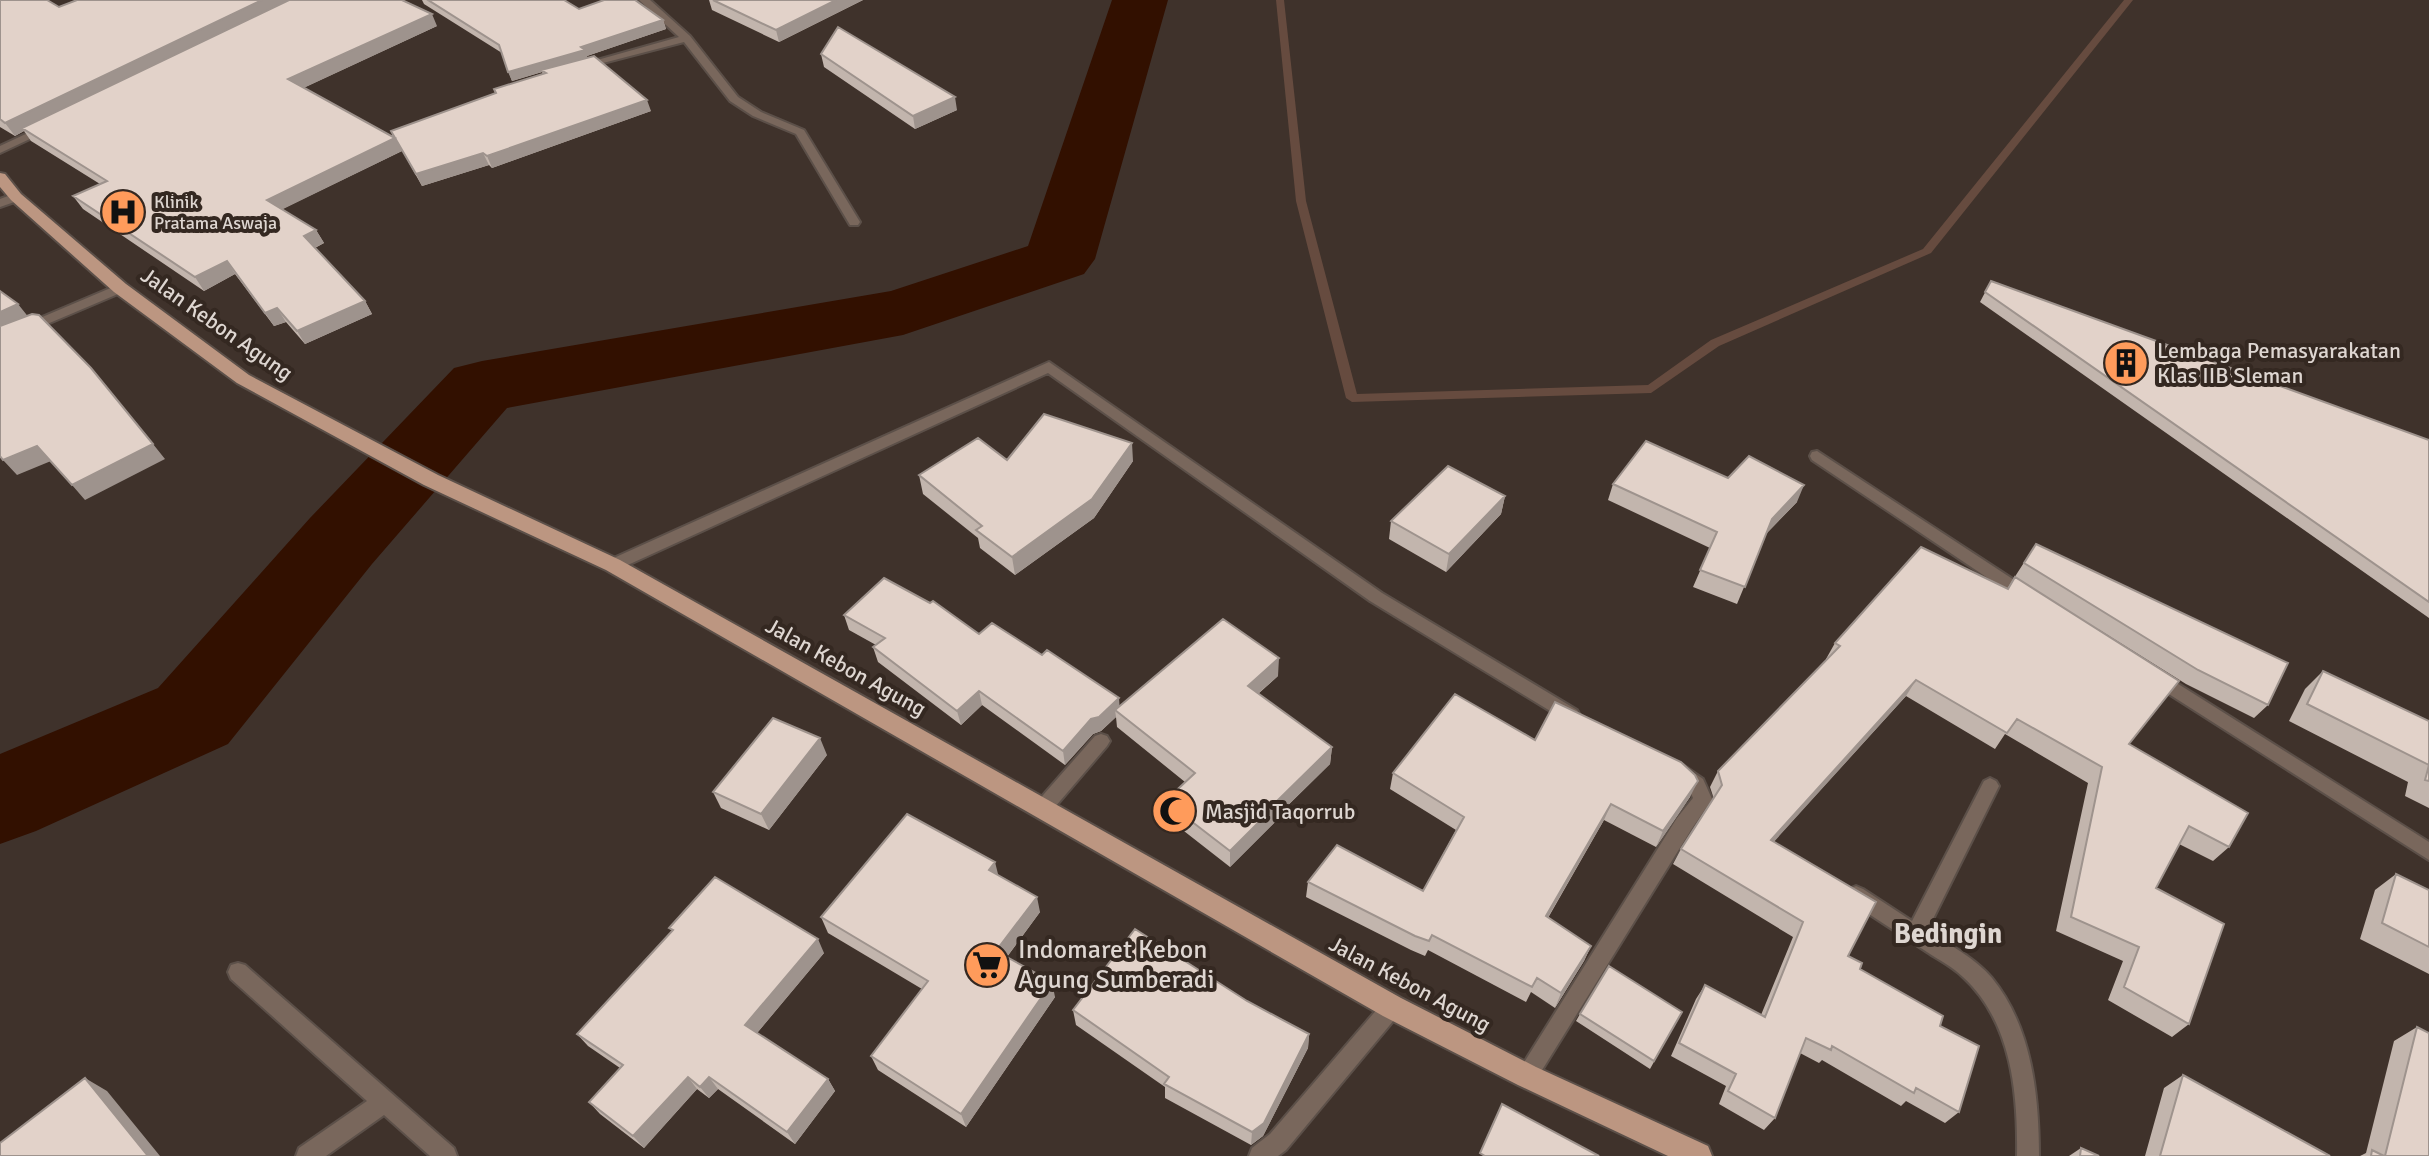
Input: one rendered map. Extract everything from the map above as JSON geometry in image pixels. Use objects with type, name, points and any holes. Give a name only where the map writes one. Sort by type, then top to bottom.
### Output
[{"type":"main road","name":"Jalan Kebon Agung","points":[[0,177],[8,200],[88,257],[120,288],[243,379],[353,441],[613,565],[1392,1007],[1527,1076],[1698,1156]]},
{"type":"street","points":[[644,0],[686,38],[734,99],[757,114],[800,132],[854,222]]},
{"type":"street","points":[[565,72],[686,38]]},
{"type":"street","points":[[0,150],[56,123]]},
{"type":"street","points":[[0,340],[120,288]]},
{"type":"street","points":[[613,565],[1049,367],[1376,597],[1546,703],[1586,723]]},
{"type":"street","points":[[1817,456],[2046,609]]},
{"type":"street","points":[[2139,667],[2429,852]]},
{"type":"street","points":[[1043,808],[1101,741]]},
{"type":"street","points":[[1527,1076],[1684,824],[1703,799],[1697,784],[1666,764]]},
{"type":"street","points":[[1916,933],[1990,786]]},
{"type":"street","points":[[1844,888],[1916,933],[1985,982],[1995,995],[2028,1096],[2028,1156]]},
{"type":"street","points":[[238,972],[446,1156]]},
{"type":"street","points":[[1260,1156],[1278,1142],[1392,1007]]},
{"type":"street","points":[[307,1156],[385,1101]]},
{"type":"building","points":[[0,0],[47,0],[59,7],[77,0],[262,0],[5,123],[0,119]]},
{"type":"building","points":[[289,0],[402,0],[432,14],[288,79],[395,138],[267,200],[316,230],[304,236],[365,301],[297,331],[277,308],[265,313],[227,261],[195,277],[73,196],[107,181],[22,128]]},
{"type":"building","points":[[428,0],[564,0],[579,9],[604,0],[635,0],[663,20],[581,47],[585,50],[508,72],[499,45]]},
{"type":"building","points":[[713,0],[836,0],[776,30]]},
{"type":"building","points":[[838,27],[955,97],[913,116],[821,54]]},
{"type":"building","points":[[594,56],[647,100],[487,156],[483,153],[416,174],[391,131],[496,93],[494,89],[546,73],[541,70]]},
{"type":"building","name":"Lembaga Pemasyarakatan Klas IIB Sleman","points":[[1991,281],[2429,440],[2429,602],[1985,292]]},
{"type":"building","points":[[0,291],[18,304],[0,312]]},
{"type":"building","points":[[32,314],[39,315],[91,368],[153,444],[72,485],[37,446],[3,460],[0,456],[0,326]]},
{"type":"building","points":[[1044,414],[1132,443],[1092,499],[1012,557],[976,530],[982,526],[919,475],[978,438],[1007,460]]},
{"type":"building","points":[[1646,441],[1728,478],[1749,456],[1804,485],[1772,519],[1745,587],[1700,570],[1717,532],[1613,484]]},
{"type":"building","points":[[1448,466],[1505,496],[1449,554],[1391,521]]},
{"type":"building","points":[[2036,544],[2288,663],[2268,705],[2198,670],[2024,563]]},
{"type":"building","points":[[1921,547],[2008,589],[2015,577],[2179,681],[2129,744],[2248,813],[2229,847],[2189,826],[2156,888],[2224,924],[2189,1024],[2124,987],[2139,947],[2071,917],[2102,767],[2017,719],[2007,733],[1916,680],[1771,840],[1876,902],[1848,956],[1862,963],[1860,969],[1943,1016],[1940,1026],[1979,1046],[1959,1112],[1916,1088],[1914,1093],[1832,1046],[1831,1050],[1806,1038],[1775,1118],[1728,1091],[1736,1074],[1679,1043],[1705,985],[1765,1017],[1803,922],[1681,849],[1722,785],[1718,771],[1840,646],[1835,643]]},
{"type":"building","points":[[884,578],[930,603],[933,601],[979,634],[992,623],[1042,655],[1047,650],[1119,698],[1099,717],[1091,719],[1063,751],[979,691],[957,711],[873,647],[885,638],[844,615]]},
{"type":"building","points":[[1223,619],[1279,658],[1248,686],[1332,747],[1230,851],[1165,801],[1195,773],[1115,710]]},
{"type":"building","points":[[2323,671],[2429,721],[2429,765],[2307,704]]},
{"type":"building","points":[[1455,694],[1535,740],[1555,702],[1681,762],[1698,781],[1663,831],[1611,804],[1546,916],[1591,946],[1561,993],[1537,978],[1532,987],[1432,935],[1429,941],[1415,936],[1308,882],[1337,845],[1423,891],[1464,817],[1393,773]]},
{"type":"building","points":[[773,718],[820,738],[761,814],[713,792]]},
{"type":"building","points":[[907,814],[995,862],[989,870],[1037,897],[996,951],[1052,982],[961,1114],[871,1056],[928,981],[821,917]]},
{"type":"building","points":[[2396,874],[2429,890],[2429,947],[2382,923]]},
{"type":"building","points":[[715,877],[818,939],[745,1025],[828,1079],[787,1132],[709,1077],[700,1087],[688,1077],[633,1136],[589,1102],[623,1065],[577,1034],[673,930],[669,928]]},
{"type":"building","points":[[1135,929],[1247,1001],[1309,1034],[1264,1123],[1252,1132],[1164,1084],[1169,1077],[1073,1010]]},
{"type":"building","points":[[1609,966],[1682,1012],[1654,1061],[1580,1014]]},
{"type":"building","points":[[2417,1027],[2429,1033],[2429,1156],[2385,1156]]},
{"type":"building","points":[[2183,1075],[2330,1156],[2160,1156]]},
{"type":"building","points":[[85,1078],[148,1156],[0,1156],[0,1143]]},
{"type":"building","points":[[1502,1104],[1599,1156],[1485,1156],[1480,1153]]},
{"type":"building","points":[[2081,1148],[2099,1156],[2080,1156]]},
{"type":"waterway","points":[[0,800],[193,716],[341,541],[482,387],[903,312],[1059,259],[1140,0]]},
{"type":"waterway","points":[[1280,0],[1301,201],[1352,398],[1651,389],[1715,343],[1927,251],[2129,0]]},
{"type":"place","name":"Klinik Pratama Aswaja","points":[[123,212]]},
{"type":"place","name":"Lembaga Pemasyarakatan Klas IIB Sleman","points":[[2126,363]]},
{"type":"place","name":"Masjid Taqorrub","points":[[1174,811]]},
{"type":"place","name":"Indomaret Kebon Agung Sumberadi","points":[[987,965]]},
{"type":"district","name":"Bedingin","points":[[1948,934]]}]
